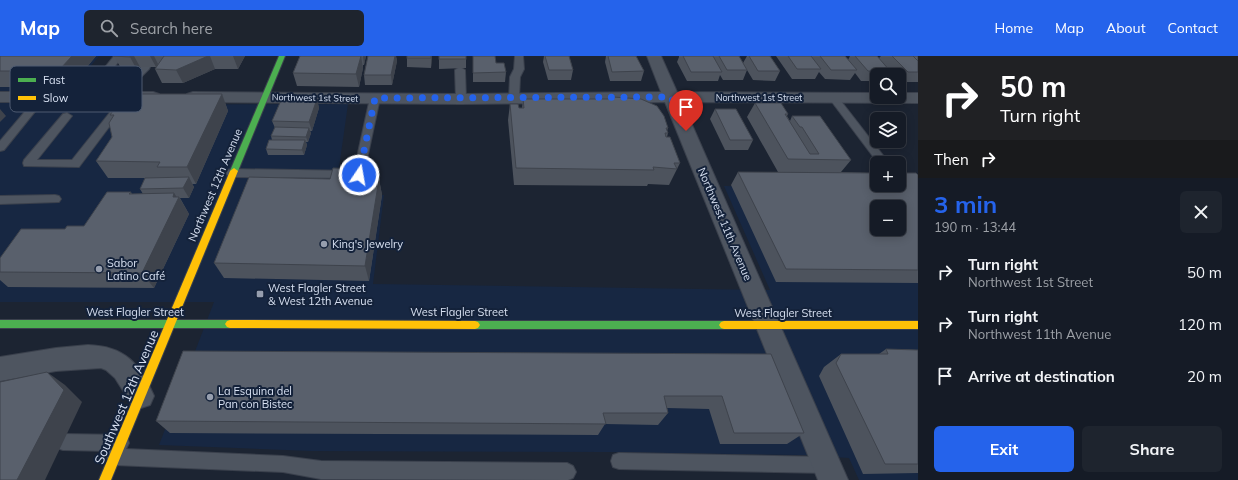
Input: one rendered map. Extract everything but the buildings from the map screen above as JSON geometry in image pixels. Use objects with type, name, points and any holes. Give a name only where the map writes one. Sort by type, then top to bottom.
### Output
[{"type":"main road","name":"Northwest 12th Avenue","points":[[171,324],[232,172],[282,56]]},
{"type":"main road","name":"West Flagler Street","points":[[0,324],[918,325]]},
{"type":"main road","name":"Southwest 12th Avenue","points":[[105,480],[171,324]]},
{"type":"street","name":"Northwest 11th Avenue","points":[[654,56],[830,472]]},
{"type":"street","name":"Northwest 1st Street","points":[[142,97],[461,99],[671,97],[918,98]]},
{"type":"street","points":[[0,369],[69,358],[109,358],[128,374],[141,396]]},
{"type":"lane","points":[[110,66],[118,56]]},
{"type":"lane","points":[[514,98],[515,77],[519,70],[519,56]]},
{"type":"lane","points":[[142,72],[146,67]]},
{"type":"lane","points":[[460,70],[461,99]]},
{"type":"lane","points":[[232,172],[359,175],[375,98]]},
{"type":"lane","points":[[834,98],[879,156]]},
{"type":"lane","points":[[0,148],[30,112]]},
{"type":"lane","points":[[67,116],[28,163],[75,164],[111,112]]},
{"type":"lane","points":[[0,200],[55,199]]},
{"type":"lane","points":[[63,442],[118,450],[283,464],[321,470],[473,476],[567,472]]},
{"type":"lane","points":[[619,461],[830,472]]},
{"type":"shaded area","points":[[0,56],[99,56],[91,66],[10,66],[10,112],[142,112],[142,105],[348,104],[337,182],[360,196],[384,195],[373,284],[770,290],[724,186],[870,188],[870,192],[906,192],[906,188],[918,188],[918,480],[859,480],[849,458],[801,455],[608,452],[311,451],[159,445],[214,302],[0,302]]},
{"type":"traffic: fast","points":[[234,171],[282,56]]},
{"type":"traffic: fast","points":[[0,324],[230,324]]},
{"type":"traffic: fast","points":[[475,325],[724,325]]},
{"type":"traffic: slow","points":[[105,480],[234,171]]},
{"type":"traffic: slow","points":[[230,324],[475,325]]},
{"type":"traffic: slow","points":[[724,325],[918,325]]},
{"type":"place","name":"King's Jewelry","points":[[324,244]]},
{"type":"place","name":"Sabor Latino Café","points":[[99,269]]},
{"type":"place","name":"West Flagler Street & West 12th Avenue","points":[[260,294]]},
{"type":"place","name":"La Esquina del Pan con Bistec","points":[[210,397]]},
{"type":"route","points":[[359,175],[375,98],[461,99],[671,97],[686,131]]}]
